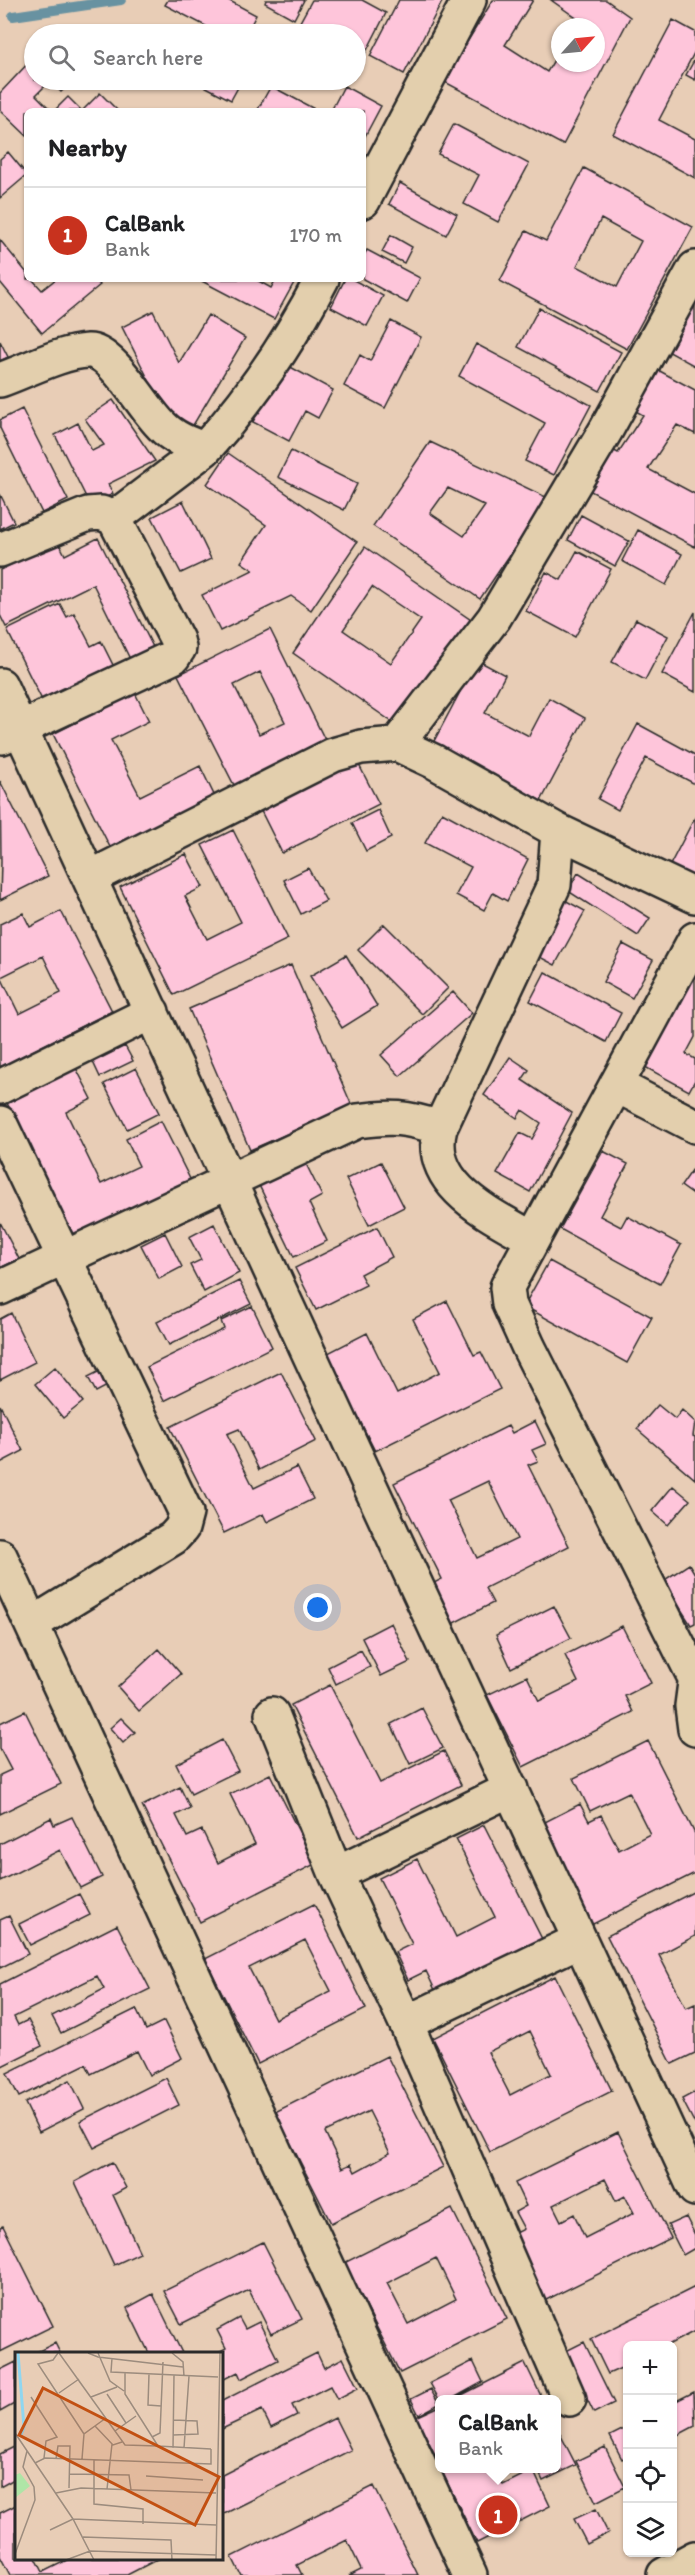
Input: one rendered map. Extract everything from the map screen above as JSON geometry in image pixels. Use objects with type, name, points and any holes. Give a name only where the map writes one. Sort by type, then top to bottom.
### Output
[{"type":"main road","points":[[366,195],[469,0]]},
{"type":"main road","points":[[397,744],[494,618],[606,430],[695,268]]},
{"type":"main road","points":[[114,518],[205,449],[264,377],[303,316],[320,282]]},
{"type":"main road","points":[[0,380],[68,355],[90,351],[105,357],[161,425],[182,441],[205,449]]},
{"type":"main road","points":[[0,549],[88,514],[100,513],[114,518],[179,648],[172,657],[10,733]]},
{"type":"main road","points":[[0,685],[10,733],[91,877],[695,2189]]},
{"type":"main road","points":[[91,877],[333,755],[361,747],[397,744],[435,762],[558,831],[695,896]]},
{"type":"main road","points":[[533,1239],[473,1204],[456,1188],[439,1158],[436,1144],[440,1128],[554,885],[558,831]]},
{"type":"main road","points":[[695,939],[507,1287],[509,1304],[549,1389],[695,1680],[692,1706],[695,1729]]},
{"type":"main road","points":[[0,1087],[152,1012]]},
{"type":"main road","points":[[616,1085],[695,1126]]},
{"type":"main road","points":[[0,1288],[357,1122],[382,1118],[408,1118],[440,1128]]},
{"type":"main road","points":[[0,1123],[66,1257],[186,1513],[182,1528],[173,1538],[32,1624]]},
{"type":"main road","points":[[0,1556],[470,2575]]},
{"type":"main road","points":[[272,1714],[336,1874],[406,2023],[569,2399]]},
{"type":"main road","points":[[336,1874],[511,1789]]},
{"type":"main road","points":[[406,2023],[580,1940]]},
{"type":"main road","points":[[664,2575],[695,2559]]},
{"type":"building","points":[[168,0],[228,0],[256,15],[251,24],[202,24],[165,5]]},
{"type":"building","points":[[266,0],[304,0],[294,19],[265,3]]},
{"type":"building","points":[[312,0],[362,0],[386,13],[366,52],[366,24],[304,24],[300,22]]},
{"type":"building","points":[[399,0],[443,0],[404,74],[370,56]]},
{"type":"building","points":[[493,0],[533,0],[505,45],[547,72],[551,65],[551,72],[601,72],[563,145],[443,81]]},
{"type":"building","points":[[551,0],[606,0],[630,17],[605,65],[605,18],[576,18]]},
{"type":"building","points":[[673,20],[695,32],[695,51],[659,120],[695,139],[695,178],[613,134]]},
{"type":"building","points":[[695,59],[695,80],[686,75]]},
{"type":"building","points":[[24,68],[24,90],[41,90],[36,95],[49,108],[24,108],[24,133],[0,110],[0,93]]},
{"type":"building","points":[[212,90],[236,90],[231,100]]},
{"type":"building","points":[[269,90],[279,90],[312,108],[259,108]]},
{"type":"building","points":[[342,90],[351,90],[381,106],[366,134],[366,108],[333,108]]},
{"type":"building","points":[[100,93],[115,108],[85,108]]},
{"type":"building","points":[[68,97],[79,108],[57,108]]},
{"type":"building","points":[[454,124],[529,164],[498,222],[464,204],[479,175],[438,154]]},
{"type":"building","points":[[8,152],[24,171],[24,178],[0,198],[0,159]]},
{"type":"building","points":[[584,168],[693,227],[627,349],[500,281],[526,231],[546,241]],"holes":[[[601,219],[641,241],[617,287],[577,266]]]},
{"type":"building","points":[[400,183],[457,214],[446,235],[389,204]]},
{"type":"building","points":[[391,235],[412,247],[404,263],[382,252]]},
{"type":"building","points":[[0,240],[24,269],[24,282],[35,282],[42,290],[52,282],[98,282],[100,285],[42,333],[0,282]]},
{"type":"building","points":[[367,250],[420,278],[407,303],[366,281]]},
{"type":"building","points":[[204,282],[260,282],[271,288],[274,282],[294,282],[274,319]]},
{"type":"building","points":[[344,282],[357,282],[383,296],[367,326],[331,307]]},
{"type":"building","points":[[695,285],[695,366],[662,348]]},
{"type":"building","points":[[539,308],[621,352],[600,391],[518,347]]},
{"type":"building","points":[[153,311],[179,363],[208,315],[245,338],[189,432],[169,420],[122,327]]},
{"type":"building","points":[[391,321],[421,337],[385,408],[344,386],[360,355],[370,361]]},
{"type":"building","points":[[0,341],[8,357],[0,361]]},
{"type":"building","points":[[476,344],[591,405],[554,475],[525,461],[545,423],[459,376]]},
{"type":"building","points":[[283,363],[333,390],[318,418],[305,411],[289,441],[253,422]]},
{"type":"building","points":[[656,369],[695,390],[695,434],[677,425],[648,469],[695,494],[695,547],[587,489],[609,448],[618,453],[643,415],[634,410]]},
{"type":"building","points":[[113,400],[155,461],[108,484],[113,494],[90,505],[55,435],[78,423],[92,451],[104,445],[85,419]]},
{"type":"building","points":[[22,409],[68,500],[42,513],[0,428],[0,420]]},
{"type":"building","points":[[430,442],[548,498],[480,599],[373,526]],"holes":[[[448,488],[485,506],[464,536],[430,513]]]},
{"type":"building","points":[[291,451],[357,484],[344,510],[278,477]]},
{"type":"building","points":[[228,453],[357,542],[311,610],[291,596],[220,631],[202,595],[253,570],[241,562],[266,525],[207,484]]},
{"type":"building","points":[[0,494],[14,522],[0,529]]},
{"type":"building","points":[[183,501],[211,559],[181,573],[152,517]]},
{"type":"building","points":[[581,515],[629,541],[615,566],[568,540]]},
{"type":"building","points":[[638,530],[682,554],[666,585],[622,561]]},
{"type":"building","points":[[98,538],[155,651],[132,663],[93,584],[6,627],[0,615],[0,570],[58,541],[65,555]]},
{"type":"building","points":[[365,547],[471,620],[398,726],[293,653]],"holes":[[[372,587],[421,620],[391,663],[343,630]]]},
{"type":"building","points":[[577,551],[611,569],[575,637],[526,611],[546,572],[561,580]]},
{"type":"building","points":[[60,604],[67,617],[74,613],[91,646],[101,641],[116,671],[45,706],[7,630]]},
{"type":"building","points":[[695,612],[695,692],[662,674]]},
{"type":"building","points":[[636,619],[668,636],[645,680],[612,662]]},
{"type":"building","points":[[270,629],[326,742],[235,787],[178,675]],"holes":[[[260,672],[285,722],[259,734],[234,685]]]},
{"type":"building","points":[[477,660],[505,675],[485,713],[529,736],[549,698],[585,718],[541,801],[433,743]]},
{"type":"building","points":[[135,693],[149,721],[111,740],[140,796],[200,766],[215,797],[111,849],[53,734]]},
{"type":"building","points":[[638,724],[695,755],[695,784],[646,758],[618,810],[598,799]]},
{"type":"building","points":[[357,761],[379,804],[282,853],[260,809]]},
{"type":"building","points":[[0,781],[48,876],[0,900],[1,862]]},
{"type":"building","points":[[378,810],[391,838],[366,851],[352,823]]},
{"type":"building","points":[[442,812],[528,859],[507,901],[493,893],[484,910],[456,895],[471,867],[425,843]]},
{"type":"building","points":[[695,817],[695,873],[692,879],[669,867]]},
{"type":"building","points":[[233,830],[288,939],[174,995],[120,887],[186,854],[203,887],[185,896],[207,939],[241,922],[202,845]]},
{"type":"building","points":[[308,868],[326,901],[301,914],[284,880]]},
{"type":"building","points":[[578,873],[650,918],[638,936],[568,891]]},
{"type":"building","points":[[561,898],[585,911],[555,965],[532,953]]},
{"type":"building","points":[[61,911],[112,1011],[0,1067],[0,924],[23,913],[30,927]],"holes":[[[43,956],[61,993],[19,1014],[1,977]]]},
{"type":"building","points":[[384,924],[448,988],[422,1014],[358,950]]},
{"type":"building","points":[[623,944],[653,960],[632,998],[603,982]]},
{"type":"building","points":[[346,955],[377,1006],[342,1028],[310,976]]},
{"type":"building","points":[[291,965],[352,1106],[250,1150],[189,1009]]},
{"type":"building","points":[[545,972],[621,1013],[606,1042],[530,1001]]},
{"type":"building","points":[[695,974],[695,1037],[686,1054],[695,1059],[695,1080],[689,1091],[645,1067]]},
{"type":"building","points":[[453,992],[472,1013],[400,1076],[381,1055]]},
{"type":"building","points":[[125,1046],[133,1061],[100,1077],[93,1062]]},
{"type":"building","points":[[510,1057],[529,1070],[522,1080],[572,1113],[530,1192],[497,1174],[520,1133],[532,1139],[541,1123],[522,1110],[517,1118],[484,1095]]},
{"type":"building","points":[[76,1068],[92,1099],[66,1112],[101,1184],[139,1166],[126,1139],[161,1121],[192,1183],[76,1241],[7,1103]]},
{"type":"building","points":[[136,1068],[159,1113],[127,1129],[104,1084]]},
{"type":"building","points":[[603,1151],[628,1164],[600,1216],[621,1227],[627,1216],[681,1245],[660,1284],[560,1229]]},
{"type":"building","points":[[301,1154],[322,1196],[309,1203],[327,1241],[294,1257],[255,1177]]},
{"type":"building","points":[[381,1162],[404,1207],[369,1225],[346,1179]]},
{"type":"building","points":[[695,1166],[695,1196],[681,1186]]},
{"type":"building","points":[[0,1222],[19,1259],[0,1268]]},
{"type":"building","points":[[214,1224],[239,1273],[204,1292],[190,1265],[201,1260],[189,1237]]},
{"type":"building","points":[[377,1227],[392,1257],[360,1274],[366,1285],[316,1310],[295,1268]]},
{"type":"building","points":[[165,1233],[182,1267],[159,1279],[141,1245]]},
{"type":"building","points":[[549,1261],[652,1317],[627,1363],[524,1306]]},
{"type":"building","points":[[239,1281],[251,1304],[169,1345],[157,1322]]},
{"type":"building","points":[[447,1301],[474,1355],[481,1352],[500,1389],[375,1451],[326,1354],[367,1333],[397,1394],[440,1372],[413,1319]]},
{"type":"building","points":[[252,1306],[272,1347],[164,1401],[147,1367],[224,1329],[221,1321]]},
{"type":"building","points":[[11,1313],[35,1362],[0,1380],[0,1319]]},
{"type":"building","points":[[55,1367],[83,1402],[63,1418],[35,1384]]},
{"type":"building","points":[[108,1367],[115,1382],[96,1392],[88,1377]]},
{"type":"building","points":[[281,1372],[316,1441],[259,1470],[239,1429],[227,1434],[254,1488],[297,1467],[313,1499],[267,1522],[263,1514],[224,1533],[170,1427]]},
{"type":"building","points":[[0,1405],[23,1451],[0,1463]]},
{"type":"building","points":[[658,1405],[675,1419],[682,1410],[695,1422],[693,1436],[695,1437],[695,1479],[637,1429]]},
{"type":"building","points":[[535,1421],[546,1444],[532,1450],[538,1461],[528,1465],[569,1546],[485,1588],[493,1603],[448,1626],[428,1586],[442,1579],[394,1483],[508,1426],[512,1433]],"holes":[[[488,1481],[517,1539],[477,1558],[448,1500]]]},
{"type":"building","points":[[673,1486],[690,1500],[668,1525],[652,1511]]},
{"type":"building","points":[[689,1564],[695,1574],[695,1623],[691,1625],[663,1581]]},
{"type":"building","points":[[554,1606],[571,1638],[511,1668],[496,1635]]},
{"type":"building","points":[[391,1623],[410,1662],[381,1676],[362,1638]]},
{"type":"building","points":[[622,1626],[651,1683],[625,1696],[633,1712],[523,1767],[487,1695],[527,1676],[539,1701],[578,1682],[565,1655]]},
{"type":"building","points":[[159,1649],[181,1674],[139,1711],[118,1687]]},
{"type":"building","points":[[361,1650],[370,1667],[336,1684],[328,1667]]},
{"type":"building","points":[[330,1685],[380,1783],[444,1751],[461,1785],[358,1837],[291,1705]]},
{"type":"building","points":[[422,1708],[443,1748],[410,1764],[391,1724]]},
{"type":"building","points":[[25,1711],[61,1784],[0,1814],[0,1775],[11,1770],[0,1749],[0,1723]]},
{"type":"building","points":[[121,1718],[135,1732],[123,1743],[110,1728]]},
{"type":"building","points":[[222,1740],[238,1771],[191,1794],[176,1764]]},
{"type":"building","points":[[648,1741],[695,1834],[695,1873],[589,1926],[539,1825],[580,1804],[589,1821],[601,1815],[619,1850],[650,1834],[629,1792],[590,1811],[574,1778]]},
{"type":"building","points":[[270,1774],[315,1864],[200,1922],[142,1806],[180,1787],[190,1808],[176,1815],[187,1837],[202,1830],[218,1863],[255,1844],[230,1794]]},
{"type":"building","points":[[72,1817],[102,1877],[80,1888],[60,1850],[0,1881],[0,1844],[51,1818],[54,1825]]},
{"type":"building","points":[[484,1825],[542,1939],[436,1992],[426,1971],[408,1980],[395,1952],[412,1944],[379,1878],[417,1859],[456,1937],[495,1917],[456,1839]]},
{"type":"building","points":[[695,1891],[695,1936],[659,1955],[686,2008],[695,2004],[695,2053],[672,2064],[607,1936]]},
{"type":"building","points":[[79,1894],[90,1915],[30,1945],[19,1924]]},
{"type":"building","points":[[314,1904],[366,2009],[258,2064],[205,1959]],"holes":[[[305,1940],[331,1991],[275,2019],[249,1968]]]},
{"type":"building","points":[[9,1916],[28,1954],[0,1968],[0,1920]]},
{"type":"building","points":[[117,1925],[150,1989],[61,2033],[52,2016],[104,1989],[97,1976],[14,2017],[18,2025],[28,2020],[42,2046],[0,2067],[0,1984]]},
{"type":"building","points":[[555,1976],[612,2091],[490,2152],[433,2038]],"holes":[[[530,2031],[551,2074],[510,2095],[488,2052]]]},
{"type":"building","points":[[136,2009],[146,2030],[164,2021],[182,2058],[149,2075],[137,2051],[91,2074],[86,2064],[19,2097],[7,2073]]},
{"type":"building","points":[[387,2056],[443,2167],[331,2223],[275,2112]],"holes":[[[369,2111],[390,2153],[355,2172],[351,2164],[342,2168],[325,2132]]]},
{"type":"building","points":[[166,2078],[179,2105],[94,2148],[80,2121]]},
{"type":"building","points":[[70,2080],[84,2109],[39,2132],[25,2103]]},
{"type":"building","points":[[695,2092],[695,2124],[682,2099]]},
{"type":"building","points":[[618,2132],[671,2238],[540,2303],[508,2237],[524,2229],[515,2212],[526,2206],[515,2183]],"holes":[[[605,2179],[616,2201],[625,2196],[634,2213],[585,2238],[574,2214],[561,2221],[553,2205]]]},
{"type":"building","points":[[112,2162],[126,2188],[113,2195],[140,2253],[114,2265],[75,2182]]},
{"type":"building","points":[[452,2209],[507,2319],[400,2373],[344,2263]],"holes":[[[436,2258],[456,2299],[408,2324],[387,2283]]]},
{"type":"building","points":[[686,2217],[695,2235],[695,2248],[683,2255],[668,2225]]},
{"type":"building","points":[[3,2226],[53,2326],[0,2352],[0,2227]]},
{"type":"building","points":[[263,2242],[302,2319],[271,2334],[249,2290],[181,2324],[164,2291]]},
{"type":"building","points":[[695,2287],[695,2331],[676,2341],[623,2341],[623,2367],[608,2374],[591,2339]]},
{"type":"building","points":[[153,2294],[182,2352],[149,2352],[127,2308]]},
{"type":"building","points":[[239,2318],[245,2329],[259,2322],[278,2360],[241,2379],[238,2372],[224,2379],[224,2352],[219,2352],[226,2348],[217,2330]]},
{"type":"building","points":[[584,2342],[614,2403],[594,2413],[564,2352]]},
{"type":"building","points":[[55,2343],[60,2352],[37,2352]]},
{"type":"building","points":[[317,2353],[324,2368],[343,2358],[358,2388],[337,2399],[330,2386],[292,2405],[297,2415],[271,2428],[262,2410],[224,2428],[224,2400]]},
{"type":"building","points":[[473,2361],[483,2382],[459,2395],[437,2395],[430,2383]]},
{"type":"building","points":[[15,2362],[15,2404],[0,2412],[0,2370]]},
{"type":"building","points":[[525,2363],[541,2395],[462,2395]]},
{"type":"building","points":[[431,2389],[435,2396],[435,2406],[419,2415],[411,2399]]},
{"type":"building","points":[[694,2392],[695,2426],[678,2435],[677,2433],[677,2400]]},
{"type":"building","points":[[435,2408],[435,2454],[416,2417]]},
{"type":"building","points":[[335,2418],[351,2450],[224,2514],[224,2474]]},
{"type":"building","points":[[623,2430],[623,2458],[622,2459],[610,2436]]},
{"type":"building","points":[[561,2436],[576,2465],[561,2472]]},
{"type":"building","points":[[15,2446],[15,2479],[0,2487],[0,2454]]},
{"type":"building","points":[[605,2447],[623,2483],[623,2488],[596,2502],[576,2461]]},
{"type":"building","points":[[442,2473],[497,2473],[503,2485],[527,2473],[534,2473],[550,2506],[477,2543]]},
{"type":"building","points":[[539,2473],[560,2473],[543,2481]]},
{"type":"building","points":[[374,2486],[418,2575],[349,2575],[361,2569],[347,2540],[297,2565],[302,2575],[241,2575],[232,2557]]},
{"type":"building","points":[[15,2506],[15,2560],[37,2560],[43,2572],[67,2560],[156,2560],[127,2575],[10,2575],[0,2556],[0,2513]]},
{"type":"building","points":[[596,2509],[608,2533],[587,2544],[574,2519]]},
{"type":"waterway","points":[[13,16],[121,0]]},
{"type":"place","name":"CalBank","points":[[498,2515]]}]
